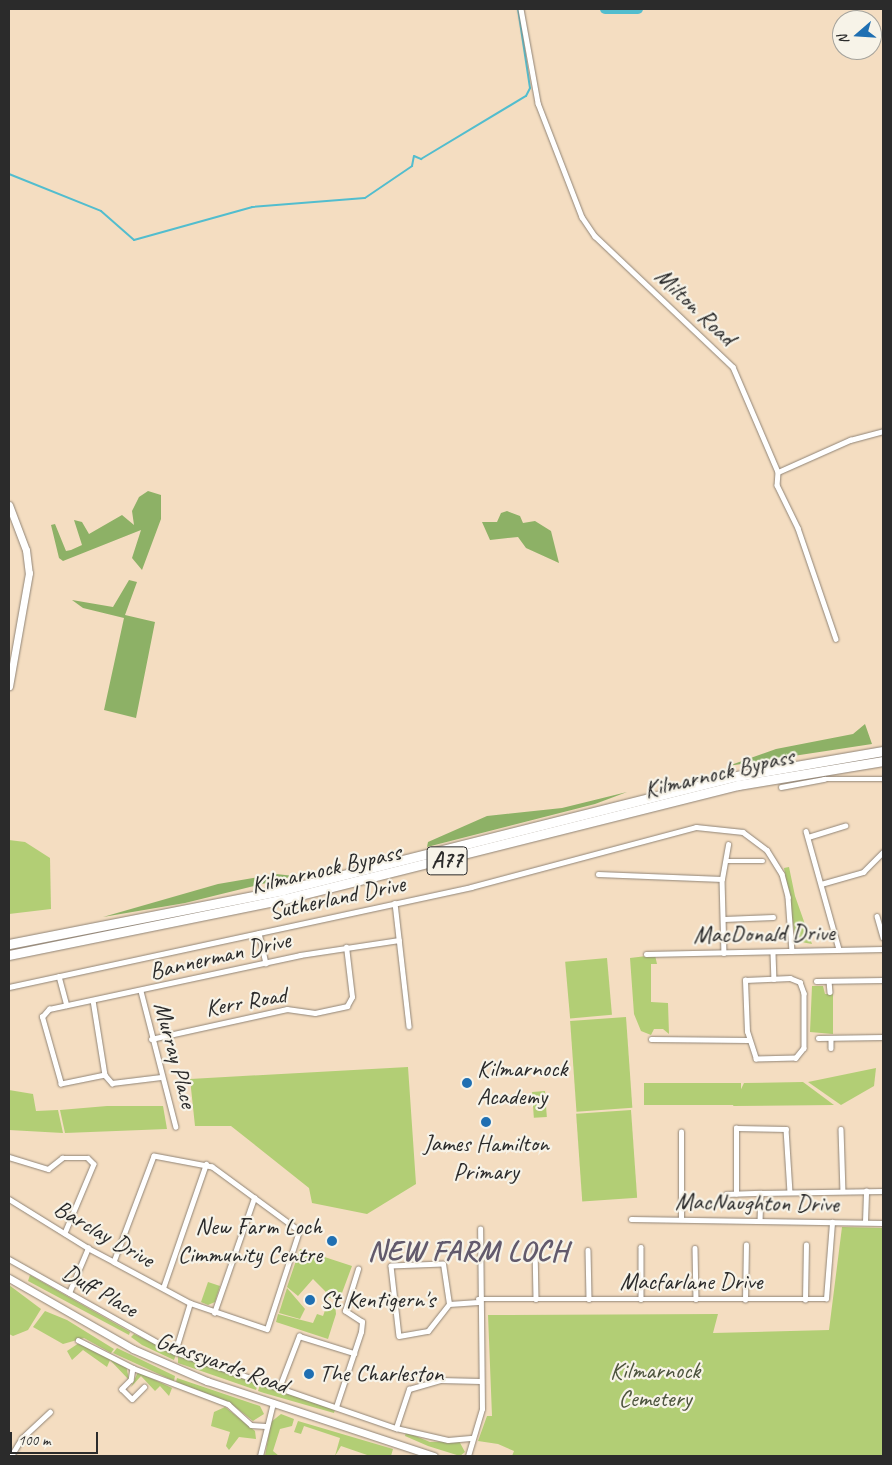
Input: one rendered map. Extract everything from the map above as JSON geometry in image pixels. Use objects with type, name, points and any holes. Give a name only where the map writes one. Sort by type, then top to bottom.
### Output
[{"type":"highway","name":"Kilmarnock Bypass","points":[[9,944],[283,890],[738,776],[883,751]]},
{"type":"highway","name":"Kilmarnock Bypass","points":[[9,955],[284,899],[738,785],[883,761]]},
{"type":"main road","points":[[9,505],[26,550],[28,573],[9,686]]},
{"type":"main road","name":"Grassyards Road","points":[[9,1278],[133,1349],[273,1403],[434,1456]]},
{"type":"street","name":"Milton Road","points":[[521,9],[538,103],[582,217],[595,236],[733,368],[778,472],[778,485],[798,528],[836,640]]},
{"type":"street","points":[[778,472],[850,440],[883,431]]},
{"type":"street","points":[[781,787],[824,779],[883,779]]},
{"type":"street","name":"Sutherland Drive","points":[[9,987],[395,903],[696,827],[719,826],[743,832],[767,850],[782,874],[792,951]]},
{"type":"street","points":[[808,837],[845,826]]},
{"type":"street","points":[[806,831],[839,949]]},
{"type":"street","points":[[724,953],[722,879],[727,861],[728,845]]},
{"type":"street","points":[[821,884],[863,872],[883,852]]},
{"type":"street","points":[[727,861],[763,861]]},
{"type":"street","points":[[598,874],[722,879]]},
{"type":"street","points":[[395,903],[409,1026]]},
{"type":"street","points":[[877,916],[883,937]]},
{"type":"street","points":[[724,918],[773,917]]},
{"type":"street","points":[[259,933],[266,963]]},
{"type":"street","name":"Bannerman Drive","points":[[105,1075],[61,1084],[42,1017],[49,1009],[141,992],[266,963],[346,947],[399,940]]},
{"type":"street","name":"Kerr Road","points":[[151,1039],[287,1009],[315,1013],[347,1006],[352,997],[346,947]]},
{"type":"street","name":"MacDonald Drive","points":[[646,954],[773,953],[839,949],[883,949]]},
{"type":"street","points":[[773,953],[774,979]]},
{"type":"street","points":[[59,976],[67,1005]]},
{"type":"street","points":[[774,979],[800,982],[804,993],[804,1048],[796,1058],[756,1059],[748,1040],[745,980],[774,979]]},
{"type":"street","points":[[816,981],[883,980]]},
{"type":"street","points":[[829,981],[830,992]]},
{"type":"street","name":"Murray Place","points":[[141,992],[151,1039],[176,1127]]},
{"type":"street","points":[[93,1000],[105,1075],[112,1083],[161,1077]]},
{"type":"street","points":[[818,1038],[883,1037]]},
{"type":"street","points":[[831,1038],[831,1048]]},
{"type":"street","points":[[651,1039],[748,1040]]},
{"type":"street","points":[[736,1194],[736,1128],[788,1132],[790,1192]]},
{"type":"street","points":[[841,1128],[843,1191]]},
{"type":"street","points":[[681,1132],[681,1218]]},
{"type":"street","points":[[9,1157],[48,1169],[62,1158],[88,1158],[94,1164],[85,1194],[66,1233]]},
{"type":"street","points":[[114,1262],[151,1157],[206,1164],[254,1198],[214,1313]]},
{"type":"street","points":[[163,1288],[206,1164]]},
{"type":"street","points":[[865,1222],[866,1191]]},
{"type":"street","points":[[726,1194],[883,1191]]},
{"type":"street","points":[[760,1220],[761,1193]]},
{"type":"street","name":"Barclay Drive","points":[[9,1199],[88,1248],[190,1303],[214,1313],[267,1328],[299,1231],[254,1198]]},
{"type":"street","name":"MacNaughton Drive","points":[[631,1219],[681,1218],[883,1223]]},
{"type":"street","name":"Macfarlane Drive","points":[[450,1304],[478,1300],[536,1298],[826,1299],[828,1293],[832,1222]]},
{"type":"street","points":[[468,1456],[482,1409],[478,1300],[480,1229]]},
{"type":"street","points":[[745,1300],[746,1245]]},
{"type":"street","points":[[804,1300],[806,1245]]},
{"type":"street","points":[[535,1246],[536,1298]]},
{"type":"street","points":[[641,1247],[642,1299]]},
{"type":"street","points":[[69,1293],[88,1248]]},
{"type":"street","points":[[695,1248],[696,1299]]},
{"type":"street","points":[[588,1250],[589,1299]]},
{"type":"street","name":"Duff Place","points":[[9,1259],[175,1352],[396,1428],[448,1440],[473,1438]]},
{"type":"street","points":[[442,1264],[450,1304],[428,1331],[399,1336],[391,1266],[442,1264]]},
{"type":"street","points":[[336,1407],[362,1322],[345,1310],[358,1270]]},
{"type":"street","points":[[175,1352],[190,1303]]},
{"type":"street","points":[[279,1388],[299,1336],[354,1353]]},
{"type":"street","points":[[78,1340],[133,1368],[228,1404],[251,1425],[265,1426]]},
{"type":"street","points":[[133,1368],[131,1380],[122,1389],[132,1399],[144,1387]]},
{"type":"street","points":[[396,1428],[409,1389],[440,1380],[480,1380]]},
{"type":"street","points":[[260,1456],[265,1426],[273,1403]]},
{"type":"street","points":[[11,1456],[22,1438],[50,1412]]},
{"type":"green space","points":[[148,491],[161,495],[161,519],[142,570],[132,558],[141,530],[63,561],[59,558],[51,525],[55,524],[66,551],[71,550],[82,545],[74,520],[82,522],[89,534],[122,515],[134,525],[132,511],[139,497]]},
{"type":"green space","points":[[507,511],[520,516],[523,523],[535,521],[551,531],[559,563],[526,548],[518,537],[490,540],[482,522],[497,522],[501,513]]},
{"type":"green space","points":[[129,580],[137,582],[125,615],[155,622],[136,718],[104,710],[124,618],[83,608],[72,600],[113,607]]},
{"type":"green space","points":[[865,724],[872,744],[728,766],[776,749],[853,734]]},
{"type":"green space","points":[[627,792],[595,804],[427,847],[428,842],[487,816],[562,808]]},
{"type":"green space","points":[[9,840],[25,842],[50,858],[51,909],[9,914]]},
{"type":"green space","points":[[789,867],[795,896],[812,944],[796,941],[784,868]]},
{"type":"green space","points":[[276,874],[294,876],[185,903],[103,917],[218,884]]},
{"type":"green space","points":[[655,955],[657,964],[651,964],[651,1002],[668,1003],[669,1034],[663,1029],[654,1029],[651,1035],[641,1031],[634,1014],[630,958]]},
{"type":"green space","points":[[607,958],[612,1015],[570,1018],[565,962]]},
{"type":"green space","points":[[812,986],[823,986],[825,994],[833,994],[833,1034],[810,1032]]},
{"type":"green space","points":[[626,1017],[632,1108],[576,1112],[570,1021]]},
{"type":"green space","points":[[408,1067],[416,1184],[367,1214],[312,1203],[309,1188],[231,1126],[195,1126],[190,1079]]},
{"type":"green space","points":[[876,1068],[874,1086],[841,1105],[808,1082]]},
{"type":"green space","points":[[803,1082],[834,1105],[733,1106],[744,1083]]},
{"type":"green space","points":[[644,1083],[741,1083],[741,1105],[644,1105]]},
{"type":"green space","points":[[9,1090],[33,1094],[36,1111],[58,1110],[63,1133],[9,1130]]},
{"type":"green space","points":[[545,1091],[547,1117],[534,1118],[532,1092]]},
{"type":"green space","points":[[107,1106],[163,1106],[167,1129],[65,1133],[60,1110]]},
{"type":"green space","points":[[631,1110],[637,1198],[582,1202],[576,1114]]},
{"type":"green space","name":"Kilmarnock Cemetery","points":[[842,1227],[883,1228],[883,1456],[512,1456],[514,1451],[498,1444],[478,1441],[487,1416],[492,1416],[488,1315],[718,1314],[713,1333],[829,1330]]},
{"type":"green space","points":[[300,1249],[352,1266],[339,1301],[324,1296],[326,1292],[313,1279],[298,1296],[287,1287]]},
{"type":"green space","points":[[30,1275],[130,1332],[129,1335],[28,1281]]},
{"type":"green space","points":[[208,1282],[220,1286],[215,1302],[208,1305],[201,1302]]},
{"type":"green space","points":[[9,1285],[41,1309],[28,1330],[13,1336],[9,1334]]},
{"type":"green space","points":[[287,1288],[305,1309],[300,1319],[279,1313]]},
{"type":"green space","points":[[328,1302],[335,1304],[336,1314],[328,1339],[276,1322],[278,1314],[313,1323],[317,1314],[323,1316]]},
{"type":"green space","points":[[45,1311],[67,1320],[114,1349],[111,1353],[84,1338],[63,1344],[33,1327]]},
{"type":"green space","points":[[134,1334],[176,1354],[174,1360],[142,1345],[131,1337]]},
{"type":"green space","points":[[79,1343],[126,1365],[129,1380],[110,1360],[107,1367],[83,1350],[72,1360],[67,1351]]},
{"type":"green space","points":[[117,1348],[175,1376],[174,1381],[113,1353]]},
{"type":"green space","points":[[178,1355],[258,1384],[256,1390],[178,1363]]},
{"type":"green space","points":[[138,1372],[172,1388],[169,1396],[160,1386],[155,1391],[141,1376],[131,1387]]},
{"type":"green space","points":[[177,1378],[260,1406],[264,1414],[253,1421],[229,1402],[176,1382]]},
{"type":"green space","points":[[260,1385],[335,1409],[334,1413],[258,1391]]},
{"type":"green space","points":[[225,1407],[255,1431],[256,1439],[239,1437],[229,1450],[226,1446],[230,1432],[211,1426],[214,1412]]},
{"type":"green space","points":[[281,1414],[294,1419],[292,1426],[280,1429],[273,1451],[279,1456],[265,1456],[271,1422]]},
{"type":"green space","points":[[298,1421],[393,1449],[391,1456],[370,1456],[341,1446],[335,1456],[340,1438],[304,1426],[301,1434],[294,1432]]},
{"type":"green space","points":[[406,1432],[430,1442],[459,1441],[465,1452],[460,1456],[428,1446],[405,1436]]},
{"type":"waterway","points":[[9,174],[101,211],[134,240],[252,207],[365,198],[412,166],[414,156],[421,159],[526,96],[530,88],[518,9]]},
{"type":"waterway","points":[[605,9],[638,9]]},
{"type":"place","name":"Kilmarnock Academy","points":[[467,1083]]},
{"type":"place","name":"James Hamilton Primary","points":[[486,1122]]},
{"type":"place","name":"New Farm Loch Cimmunity Centre","points":[[332,1241]]},
{"type":"place","name":"St Kentigern's","points":[[310,1300]]},
{"type":"place","name":"The Charleston","points":[[309,1374]]},
{"type":"district","name":"NEW FARM LOCH","points":[[468,1251]]}]
